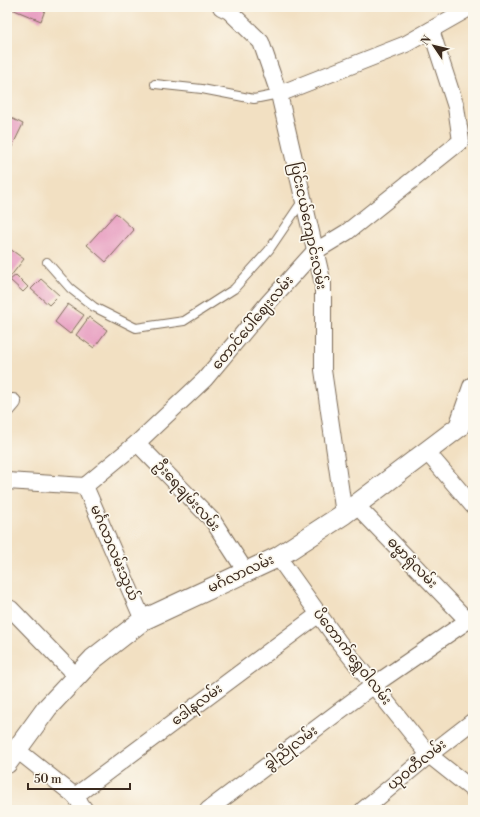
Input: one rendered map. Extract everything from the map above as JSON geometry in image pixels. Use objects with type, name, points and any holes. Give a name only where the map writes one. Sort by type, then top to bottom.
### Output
[{"type":"street","name":"ပြင်းငယ်ကျောင်းလမ်း","points":[[221,7],[228,11],[261,42],[279,94],[314,252],[323,284],[323,370],[350,510]]},
{"type":"street","points":[[279,94],[406,44],[471,7]]},
{"type":"street","name":"တောင်ပေါ်ဈေးလမ်း","points":[[85,486],[137,443],[205,379],[268,303],[314,252],[347,232],[461,141],[456,107],[430,30]]},
{"type":"street","name":"မင်္ဂလာလမ်း","points":[[12,756],[47,708],[92,659],[143,620],[278,557],[350,510],[466,422],[473,387]]},
{"type":"street","name":"ဦးရေချမ်းလမ်း","points":[[137,443],[213,521],[246,572]]},
{"type":"street","points":[[426,451],[473,506]]},
{"type":"street","points":[[7,481],[85,486]]},
{"type":"street","name":"မင်္ဂလာလမ်းသွယ်","points":[[85,486],[143,620]]},
{"type":"street","name":"ဓမ္မာရုံလမ်း","points":[[350,510],[471,619],[374,685]]},
{"type":"street","name":"ပိတောက်ရွှေဝါလမ်း","points":[[278,557],[319,614],[429,755],[473,790]]},
{"type":"street","points":[[7,607],[11,609],[76,676]]},
{"type":"street","name":"ဒေါနလမ်း","points":[[75,796],[319,614]]},
{"type":"street","name":"ခွါညိုလမ်း","points":[[208,810],[374,685]]},
{"type":"street","name":"ယုဝတီလမ်း","points":[[363,810],[429,755],[473,721]]},
{"type":"street","points":[[12,756],[75,796],[85,810]]},
{"type":"lane","points":[[155,84],[202,89],[254,99],[279,94]]},
{"type":"lane","points":[[47,262],[70,288],[94,307],[136,328],[184,320],[234,289],[269,250],[303,199]]},
{"type":"building","points":[[7,7],[46,7],[41,21]]},
{"type":"building","points":[[7,116],[23,124],[7,157]]},
{"type":"building","points":[[116,213],[134,230],[106,262],[87,245]]},
{"type":"building","points":[[10,249],[24,259],[10,277],[7,275],[7,253]]},
{"type":"building","points":[[16,275],[28,287],[23,292],[10,280]]},
{"type":"building","points":[[41,279],[59,295],[49,305],[31,289]]},
{"type":"building","points":[[68,304],[84,315],[70,334],[55,322]]},
{"type":"building","points":[[89,317],[107,330],[94,348],[76,335]]}]
